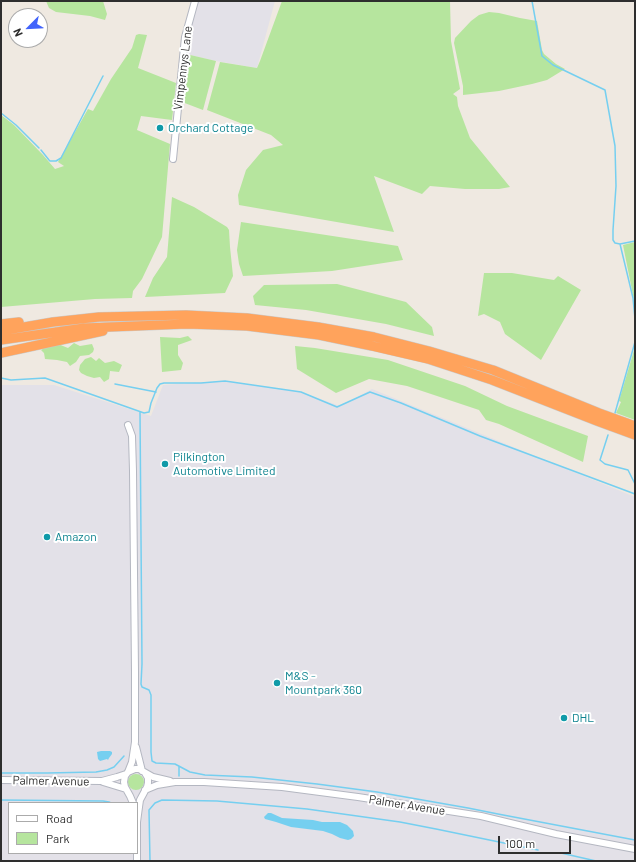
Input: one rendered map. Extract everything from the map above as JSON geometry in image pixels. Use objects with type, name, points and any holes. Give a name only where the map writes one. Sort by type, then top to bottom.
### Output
[{"type":"highway","points":[[1,324],[72,316],[99,317],[186,315],[247,318],[318,327],[374,337],[429,351],[493,370],[635,426]]},
{"type":"highway","points":[[1,331],[53,322],[99,317]]},
{"type":"highway","points":[[1,340],[84,328],[187,324],[247,326],[319,335],[428,360],[492,380],[635,435]]},
{"type":"highway","points":[[1,352],[130,326]]},
{"type":"street","name":"Vimpennys Lane","points":[[173,159],[185,37],[195,1]]},
{"type":"street","points":[[128,425],[132,436],[133,471],[135,742],[132,762],[124,782],[133,802]]},
{"type":"street","points":[[135,742],[144,772],[148,778],[148,783],[140,800],[138,814]]},
{"type":"street","points":[[102,781],[117,778],[135,769],[159,779],[175,782]]},
{"type":"street","name":"Palmer Avenue","points":[[1,780],[102,781]]},
{"type":"street","points":[[102,781],[136,794],[156,785],[175,782]]},
{"type":"street","name":"Palmer Avenue","points":[[175,782],[204,782],[282,787],[365,798],[481,816],[552,833],[635,849]]},
{"type":"shaded area","points":[[198,1],[275,1],[257,68],[185,54],[188,33]]},
{"type":"shaded area","points":[[225,381],[301,392],[340,406],[372,389],[635,497],[635,861],[1,861],[1,385],[54,385],[151,416],[163,385]]},
{"type":"green space","points":[[46,1],[103,1],[107,14],[105,20],[90,16],[56,12],[49,8]]},
{"type":"green space","points":[[282,1],[450,1],[451,41],[460,89],[453,94],[457,97],[458,106],[470,138],[510,187],[499,189],[465,189],[430,186],[422,194],[374,176],[394,232],[239,205],[238,195],[246,170],[263,150],[283,145],[271,135],[207,110],[220,62],[257,68]]},
{"type":"green space","points":[[489,12],[537,21],[544,54],[565,69],[547,80],[532,84],[499,91],[463,95],[463,86],[454,43],[455,38],[471,21],[479,15]]},
{"type":"green space","points":[[136,35],[147,35],[138,68],[176,83],[172,120],[141,116],[137,130],[170,144],[162,237],[142,279],[133,291],[132,298],[95,299],[1,307],[1,115],[14,125],[55,169],[64,166],[58,162],[88,109],[93,111],[111,79],[132,48]]},
{"type":"green space","points":[[186,54],[216,61],[203,110],[182,102]]},
{"type":"green space","points":[[172,197],[194,207],[227,227],[229,230],[233,276],[225,293],[145,297],[153,278],[167,257]]},
{"type":"green space","points":[[241,222],[398,246],[403,260],[332,271],[243,276],[237,250]]},
{"type":"green space","points":[[635,242],[635,305],[623,245]]},
{"type":"green space","points":[[484,273],[512,273],[554,280],[558,276],[581,290],[541,360],[505,334],[500,322],[484,314],[478,316]]},
{"type":"green space","points":[[337,284],[406,302],[432,327],[434,336],[386,324],[306,310],[255,305],[253,296],[264,285]]},
{"type":"green space","points":[[188,336],[192,340],[178,345],[178,355],[183,363],[181,370],[162,372],[160,337],[180,338]]},
{"type":"green space","points":[[74,343],[80,346],[92,344],[94,349],[89,355],[80,356],[76,362],[70,366],[67,362],[45,359],[44,353],[41,350],[58,344],[68,348]]},
{"type":"green space","points":[[295,346],[388,360],[465,386],[507,406],[588,436],[583,462],[499,424],[486,420],[479,410],[407,386],[369,379],[336,393],[297,369]]},
{"type":"green space","points":[[635,347],[635,420],[616,413],[621,402],[619,401]]},
{"type":"green space","points":[[91,357],[96,361],[99,358],[105,363],[114,361],[122,365],[119,372],[110,371],[109,379],[104,382],[100,377],[94,378],[87,376],[79,370],[80,365],[85,359]]},
{"type":"green space","points":[[133,774],[139,774],[144,779],[142,788],[139,790],[133,790],[128,785],[128,779]]},
{"type":"water","points":[[97,752],[112,752],[108,760],[100,761],[98,759]]},
{"type":"water","points":[[268,813],[282,818],[322,822],[340,822],[347,825],[353,831],[354,836],[348,840],[323,831],[291,827],[265,819],[264,817]]},
{"type":"waterway","points":[[532,1],[542,56],[553,65],[605,90],[615,146],[616,186],[613,240],[615,243],[620,244],[635,241]]},
{"type":"waterway","points":[[41,150],[50,161],[56,161],[61,158],[103,76]]},
{"type":"waterway","points":[[1,113],[16,125],[39,148]]},
{"type":"waterway","points":[[620,244],[633,298],[635,319]]},
{"type":"waterway","points":[[615,413],[635,342]]},
{"type":"waterway","points":[[1,378],[11,380],[45,378],[144,413],[149,412],[157,388],[160,384],[164,383],[201,383],[225,381],[301,392],[337,407],[370,392],[401,403],[480,436],[635,494]]},
{"type":"waterway","points":[[115,384],[156,392]]},
{"type":"waterway","points":[[140,412],[141,684],[142,687],[149,690],[151,695],[152,761],[156,763],[175,764],[190,772],[205,775],[252,777],[377,792],[635,840]]},
{"type":"waterway","points":[[608,435],[600,460],[605,464],[628,470],[635,484]]},
{"type":"waterway","points":[[1,773],[96,772],[114,767],[124,756]]},
{"type":"waterway","points":[[179,766],[179,776]]},
{"type":"waterway","points":[[1,800],[109,802]]},
{"type":"waterway","points":[[150,861],[149,810],[155,803],[162,800],[217,801],[307,809],[400,822],[538,850]]},
{"type":"waterway","points":[[561,853],[596,861]]},
{"type":"place","name":"Orchard Cottage","points":[[160,128]]},
{"type":"place","name":"Pilkington Automotive Limited","points":[[165,464]]},
{"type":"place","name":"Amazon","points":[[47,537]]},
{"type":"place","name":"M&S - Mountpark 360","points":[[277,683]]},
{"type":"place","name":"DHL","points":[[564,718]]}]
